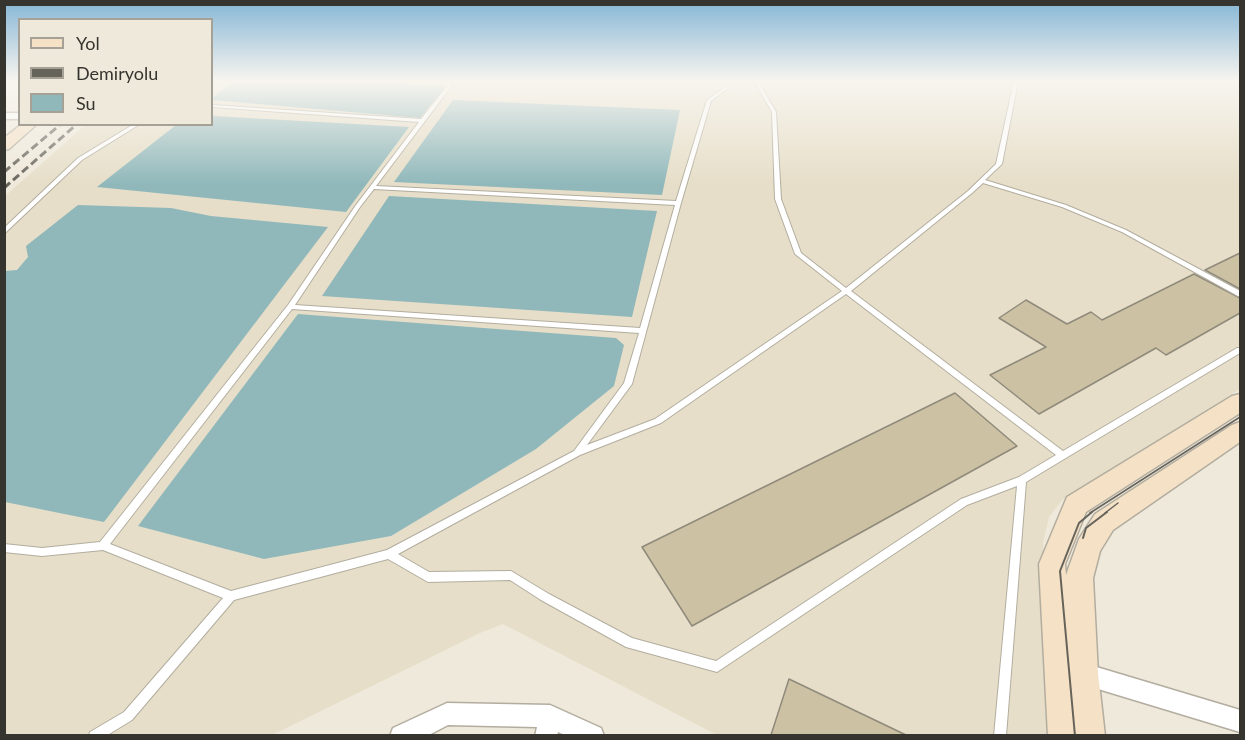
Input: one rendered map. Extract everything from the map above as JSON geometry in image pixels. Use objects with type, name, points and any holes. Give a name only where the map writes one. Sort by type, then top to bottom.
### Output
[{"type":"main road","points":[[5,145],[29,126]]},
{"type":"main road","points":[[1064,735],[1052,564],[1076,505],[1240,402]]},
{"type":"main road","points":[[1089,735],[1083,674],[1079,578],[1088,547],[1104,522],[1238,435]]},
{"type":"street","points":[[1083,674],[1240,721]]},
{"type":"street","points":[[401,735],[447,714],[548,726],[593,735]]},
{"type":"lane","points":[[346,116],[423,121]]},
{"type":"lane","points":[[103,546],[290,307],[373,187],[427,116]]},
{"type":"lane","points":[[577,453],[628,384],[704,116]]},
{"type":"lane","points":[[774,116],[778,199],[798,254],[1062,456]]},
{"type":"lane","points":[[94,735],[128,716],[231,596],[388,554],[577,453],[658,421],[845,292],[982,181],[999,164],[1009,116]]},
{"type":"lane","points":[[4,231],[80,159],[135,126]]},
{"type":"lane","points":[[982,181],[1064,206],[1124,231],[1240,294]]},
{"type":"lane","points":[[373,187],[678,203]]},
{"type":"lane","points":[[290,307],[643,331]]},
{"type":"lane","points":[[388,554],[428,577],[512,575],[545,597],[630,643],[717,667],[964,502],[1022,480],[1240,350]]},
{"type":"lane","points":[[1000,735],[1022,480]]},
{"type":"lane","points":[[4,548],[42,552],[103,546],[231,596]]},
{"type":"shaded area","points":[[213,116],[1240,116],[1240,389],[1063,499],[1049,517],[1043,543],[1057,735],[717,735],[503,624],[480,633],[272,735],[5,735],[4,197],[84,126],[213,126]]},
{"type":"water","points":[[213,116],[409,127],[346,212],[97,187],[175,126],[213,126]]},
{"type":"water","points":[[391,116],[422,116],[420,118]]},
{"type":"water","points":[[442,116],[679,116],[662,195],[394,182]]},
{"type":"water","points":[[389,196],[657,211],[632,317],[322,296]]},
{"type":"water","points":[[78,205],[171,208],[211,216],[328,227],[104,522],[5,502],[5,271],[17,270],[28,257],[26,246]]},
{"type":"water","points":[[298,314],[616,338],[624,345],[614,386],[536,449],[391,536],[264,559],[138,526]]},
{"type":"building","points":[[1240,253],[1240,289],[1205,270]]},
{"type":"building","points":[[1194,274],[1240,298],[1240,313],[1166,355],[1156,348],[1039,414],[990,375],[1046,347],[999,318],[1026,300],[1067,324],[1091,312],[1102,320]]},
{"type":"building","points":[[955,393],[1017,446],[692,626],[642,547]]},
{"type":"building","points":[[789,679],[906,735],[771,735]]},
{"type":"tram line","points":[[1090,513],[1240,417]]},
{"type":"tram line","points":[[1105,513],[1118,503]]},
{"type":"tram line","points":[[1075,736],[1060,571],[1079,523],[1092,512]]},
{"type":"tram line","points":[[1083,538],[1086,528],[1107,512]]},
{"type":"railway","points":[[4,172],[59,126]]},
{"type":"railway","points":[[4,188],[75,126]]}]
